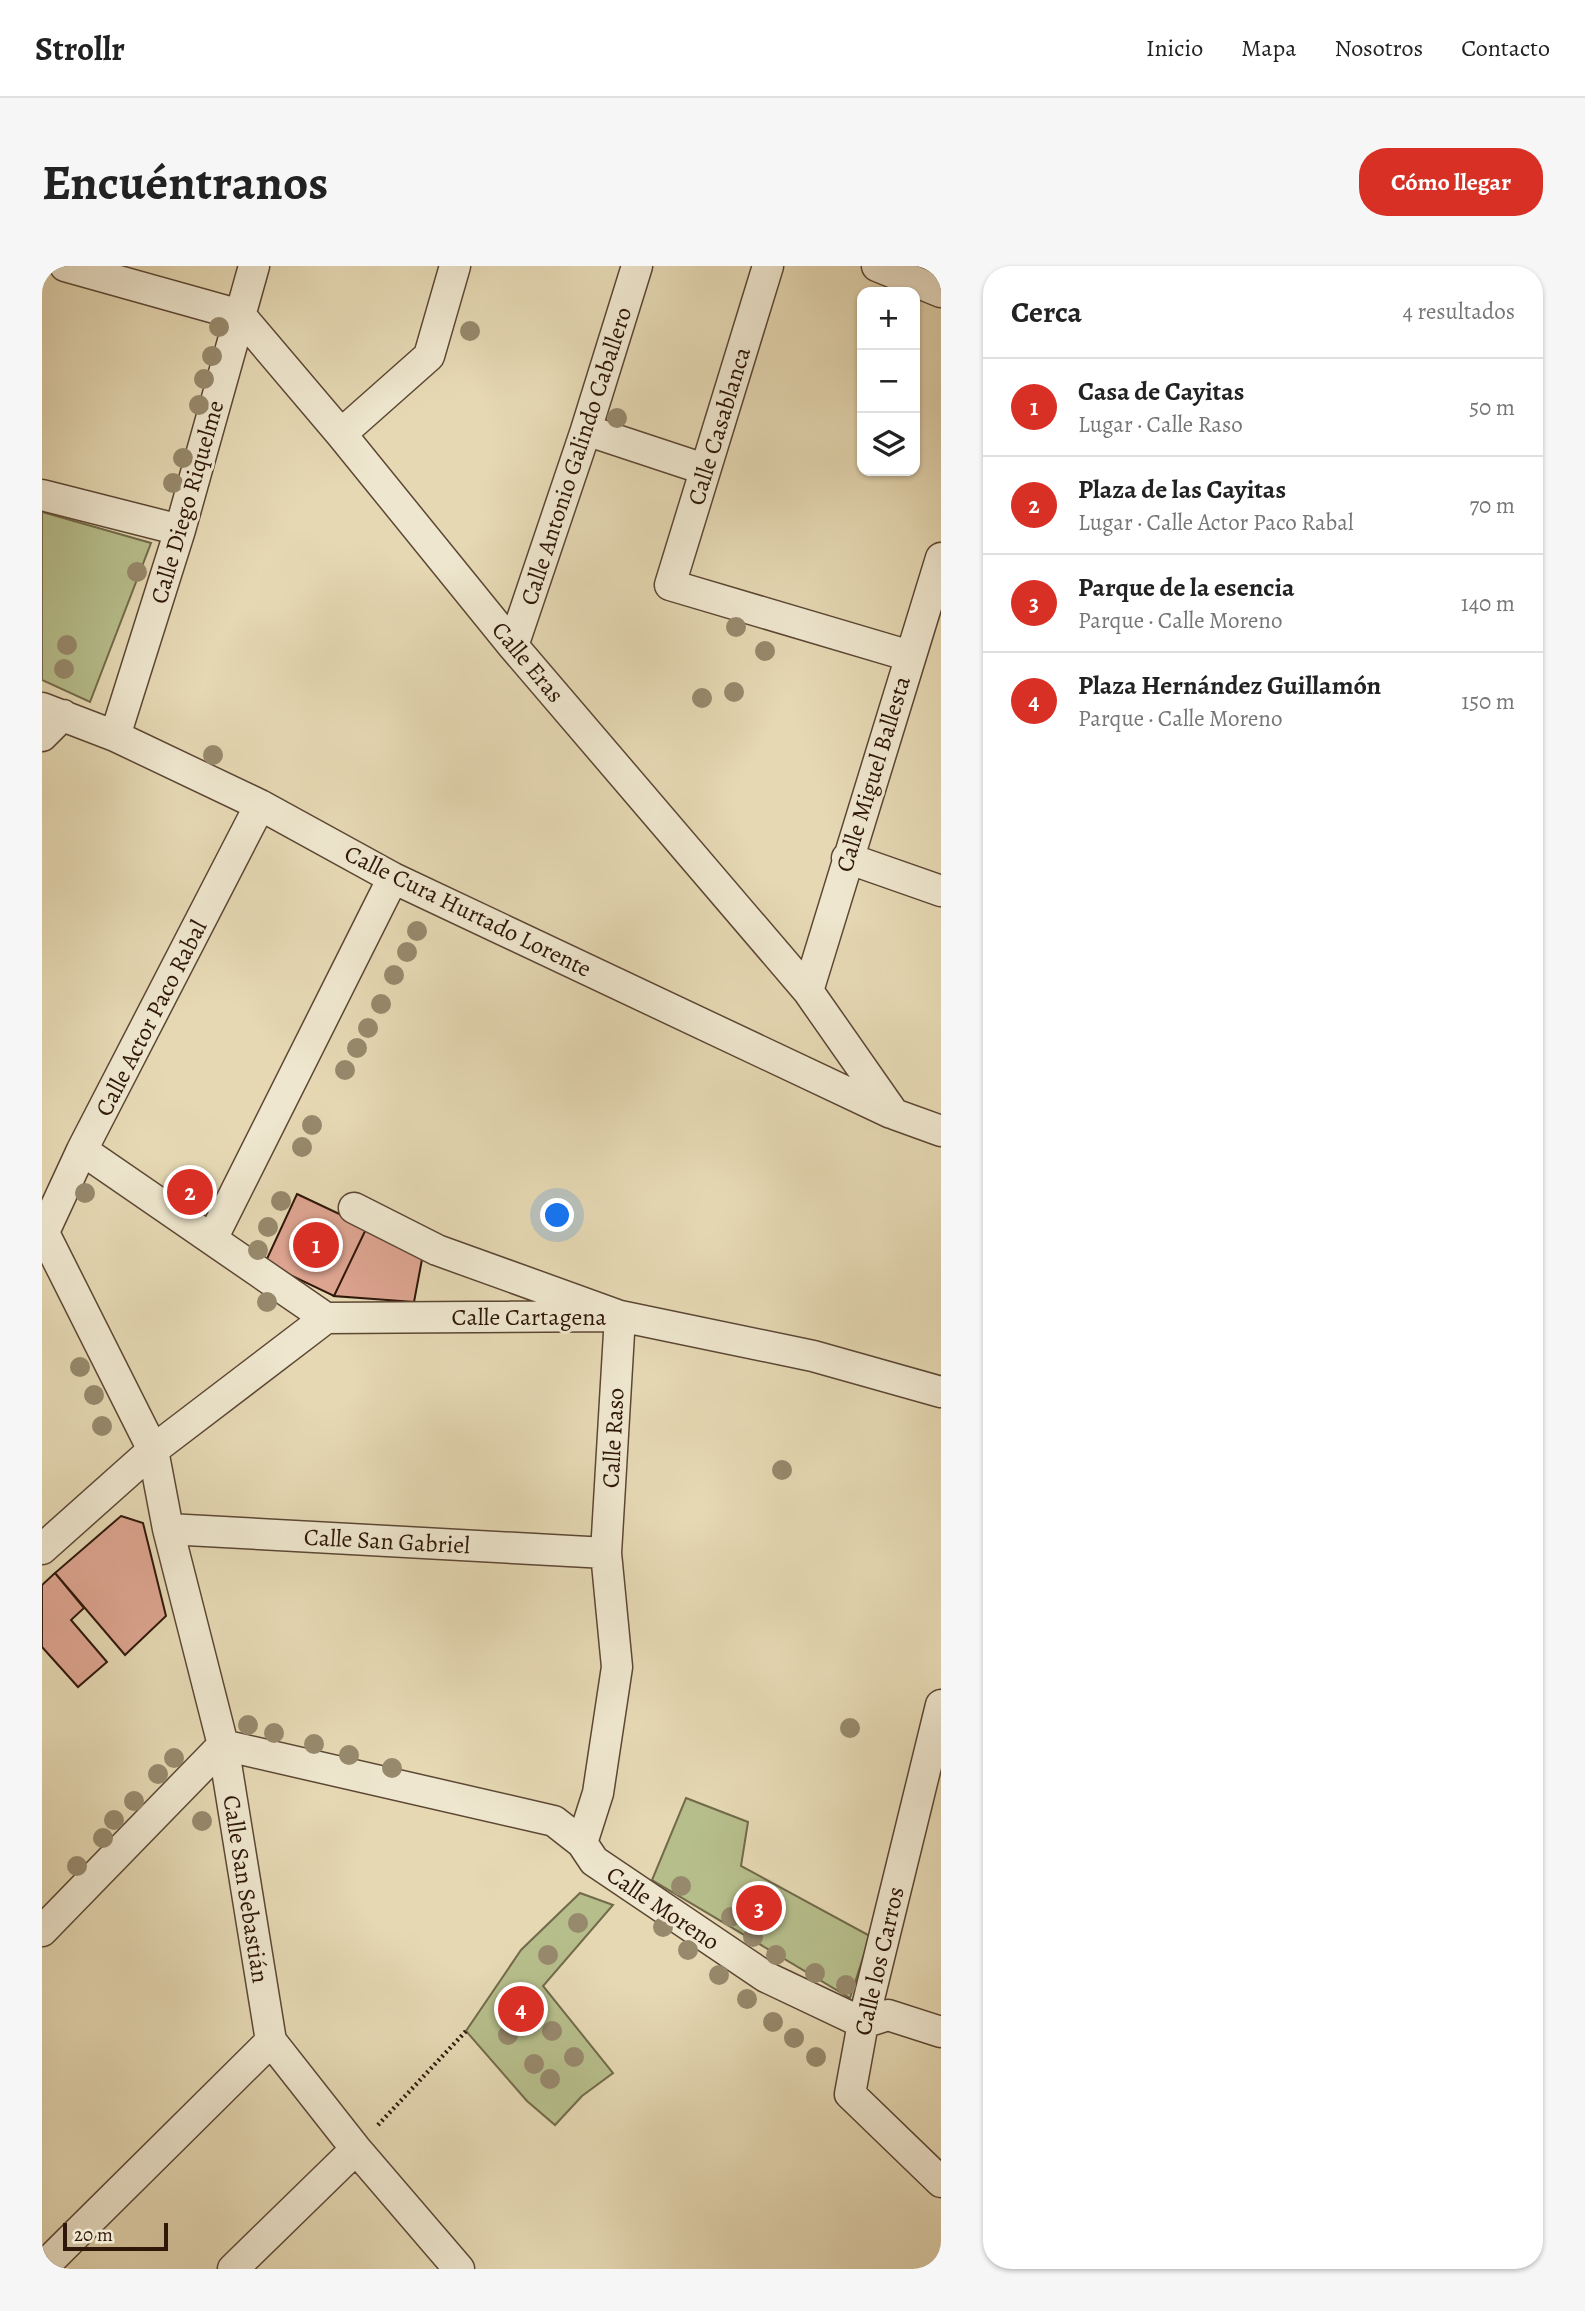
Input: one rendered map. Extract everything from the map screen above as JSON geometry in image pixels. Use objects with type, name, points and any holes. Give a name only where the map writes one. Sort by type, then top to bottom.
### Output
[{"type":"street","points":[[65,266],[240,315]]},
{"type":"street","name":"Calle Diego Riquelme","points":[[116,736],[180,530],[254,266]]},
{"type":"street","points":[[341,434],[429,356],[455,266]]},
{"type":"street","name":"Calle Antonio Galindo Caballero","points":[[513,646],[586,430],[637,266]]},
{"type":"street","name":"Calle Casablanca","points":[[768,266],[670,585],[911,656]]},
{"type":"street","points":[[877,266],[941,292]]},
{"type":"street","name":"Calle Eras","points":[[240,315],[341,434],[513,646],[807,991],[894,1114]]},
{"type":"street","points":[[586,430],[704,469]]},
{"type":"street","points":[[42,495],[180,530]]},
{"type":"street","name":"Calle Miguel Ballesta","points":[[807,991],[941,558]]},
{"type":"street","name":"Calle Cura Hurtado Lorente","points":[[49,720],[116,736],[260,806],[393,878],[894,1114]]},
{"type":"street","name":"Calle Actor Paco Rabal","points":[[43,1230],[260,806]]},
{"type":"street","points":[[847,859],[941,891]]},
{"type":"street","points":[[212,1239],[393,878]]},
{"type":"street","points":[[894,1114],[941,1131]]},
{"type":"street","points":[[42,1549],[153,1450],[326,1318],[82,1150]]},
{"type":"street","points":[[354,1208],[437,1250],[620,1316]]},
{"type":"street","name":"Calle San Sebastián","points":[[43,1230],[153,1450],[168,1530],[223,1745],[271,2041],[356,2149],[459,2269]]},
{"type":"street","name":"Calle Cartagena","points":[[326,1318],[620,1316],[813,1356],[941,1392]]},
{"type":"street","name":"Calle Raso","points":[[582,1843],[598,1793],[617,1667],[606,1553],[620,1316]]},
{"type":"street","name":"Calle San Gabriel","points":[[168,1530],[606,1553]]},
{"type":"street","name":"Calle los Carros","points":[[939,1717],[863,2023],[850,2094],[941,2182]]},
{"type":"street","points":[[42,1931],[223,1745]]},
{"type":"street","name":"Calle Moreno","points":[[223,1745],[554,1821],[582,1843],[594,1861],[766,1976],[863,2023]]},
{"type":"street","points":[[863,2023],[888,2014],[941,2032]]},
{"type":"street","points":[[42,2268],[271,2041]]},
{"type":"street","points":[[233,2269],[356,2149]]},
{"type":"path","points":[[356,2149],[466,2031]]},
{"type":"green space","points":[[42,512],[151,543],[90,702],[42,680]]},
{"type":"green space","points":[[686,1798],[748,1822],[741,1866],[870,1936],[850,1998],[652,1880]]},
{"type":"green space","points":[[580,1893],[613,1905],[543,1986],[613,2073],[582,2096],[555,2125],[527,2101],[466,2031],[521,1950]]},
{"type":"building","points":[[297,1194],[367,1227],[334,1296],[265,1263]]},
{"type":"building","points":[[367,1227],[423,1254],[414,1302],[334,1296]]},
{"type":"building","points":[[121,1516],[143,1523],[166,1616],[125,1655],[55,1573]]},
{"type":"building","points":[[55,1573],[84,1608],[71,1620],[107,1662],[78,1687],[42,1647],[42,1585]]},
{"type":"place","name":"Plaza de las Cayitas","points":[[190,1192]]},
{"type":"place","name":"Casa de Cayitas","points":[[316,1245]]},
{"type":"place","name":"Parque de la esencia","points":[[759,1908]]},
{"type":"place","name":"Plaza Hernández Guillamón","points":[[521,2009]]}]
